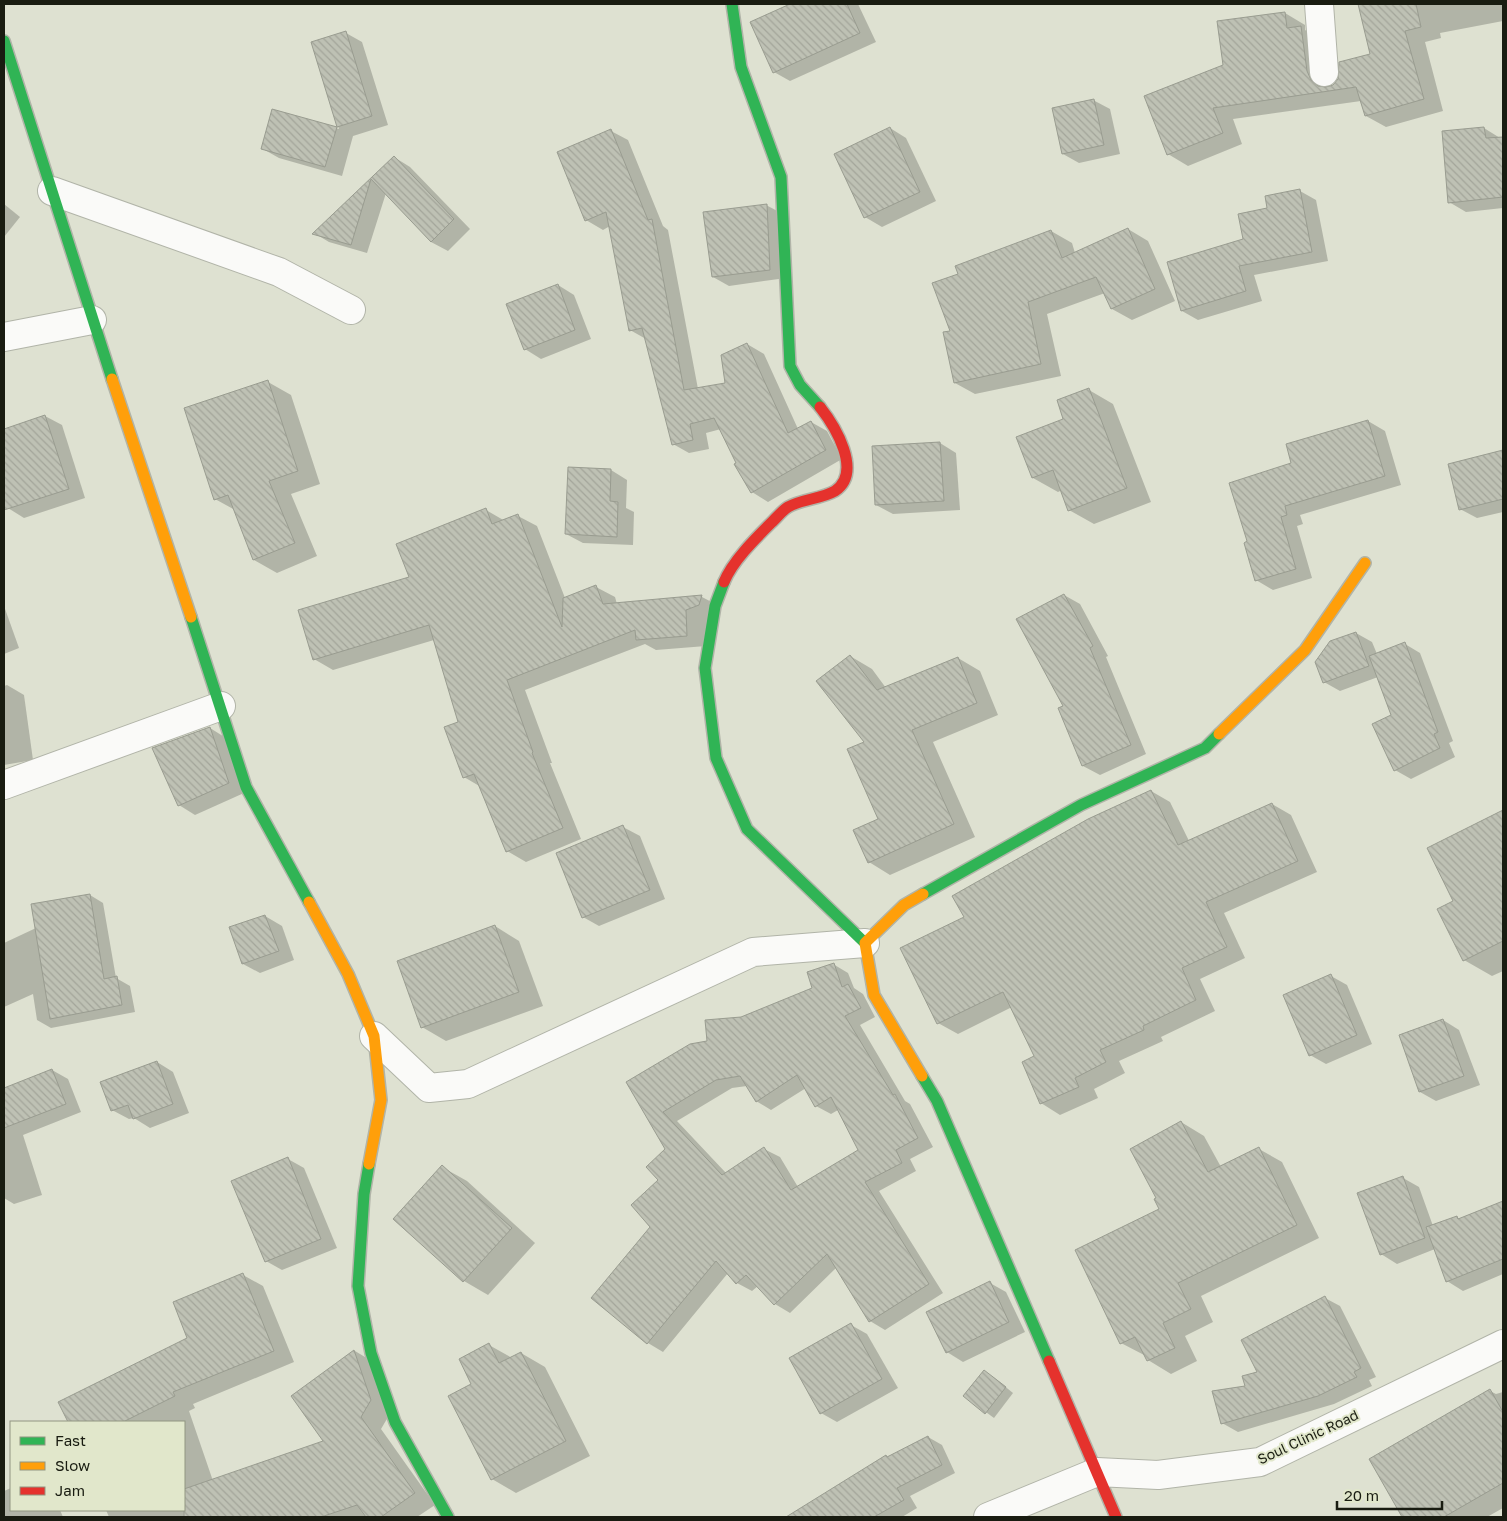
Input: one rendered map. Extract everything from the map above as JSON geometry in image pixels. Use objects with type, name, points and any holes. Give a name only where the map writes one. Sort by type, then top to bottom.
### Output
[{"type":"street","points":[[732,4],[741,67],[781,177],[791,372],[794,378],[826,414],[846,454],[848,464],[847,476],[838,488],[788,507],[750,544],[725,579],[715,606],[705,668],[716,758],[747,829],[865,943],[874,996],[937,1101],[1116,1517]]},
{"type":"street","points":[[1319,4],[1324,72]]},
{"type":"street","points":[[4,41],[92,320],[221,706],[246,787],[348,974],[374,1036],[381,1100],[364,1194],[358,1286],[371,1353],[395,1422],[448,1517]]},
{"type":"street","points":[[52,191],[279,272],[351,310]]},
{"type":"street","points":[[4,337],[92,320]]},
{"type":"street","points":[[374,1036],[429,1088],[468,1084],[753,952],[865,943],[904,905],[1081,806],[1205,748],[1305,650],[1365,563]]},
{"type":"street","points":[[4,785],[221,706]]},
{"type":"street","name":"Soul Clinic Road","points":[[988,1517],[1097,1472],[1158,1475],[1260,1462],[1503,1344]]},
{"type":"building","points":[[790,4],[847,4],[860,33],[773,73],[750,22]]},
{"type":"building","points":[[1358,4],[1416,4],[1421,27],[1405,31],[1424,99],[1365,116],[1356,87],[1213,108],[1223,133],[1167,155],[1144,96],[1223,65],[1217,21],[1285,12],[1287,28],[1301,26],[1307,71],[1311,80],[1318,86],[1326,87],[1333,85],[1338,79],[1339,62],[1370,54]]},
{"type":"building","points":[[346,31],[372,116],[337,127],[311,42]]},
{"type":"building","points":[[1094,99],[1104,145],[1062,154],[1052,108]]},
{"type":"building","points":[[272,109],[337,127],[325,167],[261,149]]},
{"type":"building","points":[[890,127],[920,192],[864,218],[834,154]]},
{"type":"building","points":[[1484,127],[1486,138],[1503,137],[1503,197],[1448,203],[1442,131]]},
{"type":"building","points":[[611,129],[648,220],[652,219],[684,390],[725,383],[721,355],[747,343],[788,433],[811,421],[826,450],[751,493],[734,464],[736,463],[714,418],[690,424],[693,440],[672,445],[642,328],[629,331],[606,212],[585,221],[557,152]]},
{"type":"building","points":[[394,156],[454,219],[431,242],[371,179],[351,245],[312,234]]},
{"type":"building","points":[[1300,189],[1312,252],[1239,266],[1246,291],[1181,311],[1167,262],[1243,239],[1238,214],[1267,208],[1265,196]]},
{"type":"building","points":[[767,204],[770,270],[712,277],[703,212]]},
{"type":"building","points":[[1128,228],[1155,289],[1111,309],[1096,277],[1028,302],[1041,364],[954,383],[943,332],[950,331],[932,283],[958,274],[955,266],[1051,230],[1062,258]]},
{"type":"building","points":[[558,284],[575,330],[524,350],[506,304]]},
{"type":"building","points":[[268,380],[298,471],[269,481],[295,543],[253,560],[228,495],[214,500],[184,408]]},
{"type":"building","points":[[1089,388],[1127,488],[1068,511],[1053,470],[1032,478],[1016,437],[1063,419],[1057,400]]},
{"type":"building","points":[[45,415],[69,489],[4,510],[4,429]]},
{"type":"building","points":[[1368,420],[1385,476],[1285,506],[1287,515],[1281,517],[1296,569],[1255,581],[1244,543],[1247,541],[1229,483],[1291,463],[1286,444]]},
{"type":"building","points":[[940,442],[944,501],[875,505],[872,446]]},
{"type":"building","points":[[1503,450],[1503,499],[1459,510],[1448,464]]},
{"type":"building","points":[[568,467],[611,469],[610,501],[618,502],[617,537],[565,534]]},
{"type":"building","points":[[486,508],[492,524],[518,514],[562,627],[563,598],[596,585],[603,604],[702,595],[699,605],[686,610],[687,636],[636,640],[635,630],[507,680],[532,753],[563,828],[506,852],[474,774],[463,778],[444,727],[458,722],[429,625],[313,660],[298,610],[409,577],[396,544]]},
{"type":"building","points":[[1064,594],[1093,646],[1090,648],[1131,745],[1082,766],[1058,708],[1063,706],[1016,619]]},
{"type":"building","points":[[1356,632],[1369,666],[1323,683],[1315,662],[1330,641]]},
{"type":"building","points":[[1405,642],[1438,732],[1434,734],[1440,748],[1394,771],[1372,724],[1391,715],[1369,656]]},
{"type":"building","points":[[850,655],[877,690],[958,657],[977,703],[912,730],[954,824],[868,863],[853,830],[878,819],[847,749],[864,742],[816,681]]},
{"type":"building","points":[[210,727],[229,783],[178,806],[152,748]]},
{"type":"building","points":[[1151,790],[1178,845],[1272,803],[1298,861],[1206,902],[1227,947],[1182,968],[1196,1000],[1143,1026],[1144,1030],[1100,1050],[1106,1062],[1075,1078],[1079,1087],[1040,1104],[1022,1062],[1034,1056],[1003,992],[937,1024],[900,948],[964,917],[952,896],[1088,819]]},
{"type":"building","points":[[1503,810],[1503,941],[1463,961],[1437,909],[1453,901],[1427,848]]},
{"type":"building","points":[[623,825],[650,890],[582,918],[556,853]]},
{"type":"building","points":[[90,894],[104,979],[117,976],[122,1005],[50,1019],[31,904]]},
{"type":"building","points":[[265,915],[279,951],[242,964],[229,927]]},
{"type":"building","points":[[495,925],[519,992],[421,1028],[397,961]]},
{"type":"building","points":[[834,963],[842,987],[848,984],[861,1008],[845,1016],[893,1095],[895,1094],[918,1138],[896,1150],[902,1163],[865,1182],[929,1284],[869,1322],[827,1254],[774,1305],[746,1275],[736,1284],[716,1261],[647,1344],[591,1298],[650,1227],[631,1205],[658,1180],[646,1167],[665,1149],[626,1082],[690,1044],[707,1041],[705,1020],[741,1017],[812,988],[807,972]],"holes":[[[797,1075],[815,1107],[831,1097],[858,1150],[791,1190],[764,1147],[722,1175],[663,1112],[716,1080],[740,1076],[756,1102]]]},
{"type":"building","points":[[1331,974],[1357,1035],[1309,1056],[1283,995]]},
{"type":"building","points":[[1443,1019],[1464,1076],[1419,1092],[1399,1035]]},
{"type":"building","points":[[157,1061],[173,1104],[133,1119],[128,1105],[111,1111],[100,1082]]},
{"type":"building","points":[[52,1069],[66,1104],[4,1128],[4,1088]]},
{"type":"building","points":[[1181,1121],[1208,1172],[1259,1147],[1297,1225],[1178,1283],[1191,1309],[1163,1323],[1175,1348],[1147,1361],[1135,1337],[1120,1344],[1075,1250],[1159,1209],[1154,1199],[1156,1198],[1130,1149]]},
{"type":"building","points":[[288,1157],[321,1239],[265,1262],[231,1181]]},
{"type":"building","points":[[442,1165],[512,1228],[463,1282],[393,1219]]},
{"type":"building","points":[[1403,1176],[1425,1238],[1380,1255],[1357,1193]]},
{"type":"building","points":[[1503,1201],[1503,1259],[1446,1282],[1426,1227],[1457,1216],[1458,1219]]},
{"type":"building","points":[[243,1273],[274,1351],[173,1392],[175,1396],[125,1421],[68,1421],[58,1402],[187,1338],[173,1302]]},
{"type":"building","points":[[990,1281],[1009,1322],[946,1353],[926,1312]]},
{"type":"building","points":[[1325,1296],[1361,1368],[1354,1372],[1357,1377],[1318,1396],[1221,1424],[1212,1391],[1245,1386],[1242,1376],[1257,1372],[1241,1340]]},
{"type":"building","points":[[851,1323],[882,1379],[820,1414],[789,1358]]},
{"type":"building","points":[[489,1343],[499,1363],[521,1352],[566,1441],[491,1480],[448,1396],[471,1384],[459,1359]]},
{"type":"building","points":[[354,1350],[371,1400],[361,1417],[415,1493],[381,1517],[366,1517],[357,1505],[321,1517],[184,1517],[185,1489],[323,1441],[291,1396]]},
{"type":"building","points":[[984,1370],[1006,1387],[985,1414],[963,1396]]},
{"type":"building","points":[[1490,1389],[1503,1412],[1503,1483],[1444,1517],[1402,1517],[1369,1459]]},
{"type":"building","points":[[928,1436],[942,1465],[897,1488],[904,1500],[874,1517],[786,1517],[886,1455],[887,1457]]},
{"type":"traffic: fast","points":[[732,4],[741,67],[781,177],[790,366],[800,385],[820,407]]},
{"type":"traffic: fast","points":[[4,41],[112,379]]},
{"type":"traffic: fast","points":[[724,582],[715,606],[705,668],[716,758],[747,829],[865,943]]},
{"type":"traffic: fast","points":[[191,617],[246,787],[309,902]]},
{"type":"traffic: fast","points":[[923,894],[1081,805],[1205,748],[1219,734]]},
{"type":"traffic: fast","points":[[922,1076],[937,1101],[1049,1361]]},
{"type":"traffic: fast","points":[[369,1164],[364,1194],[358,1286],[371,1353],[395,1422],[448,1517]]},
{"type":"traffic: slow","points":[[112,379],[191,617]]},
{"type":"traffic: slow","points":[[1219,734],[1305,650],[1365,563]]},
{"type":"traffic: slow","points":[[922,1076],[874,995],[865,943],[904,905],[923,894]]},
{"type":"traffic: slow","points":[[309,902],[348,974],[374,1036],[381,1100],[369,1164]]},
{"type":"traffic: jam","points":[[724,582],[733,565],[746,549],[784,510],[799,502],[830,494],[843,483],[847,473],[844,449],[833,425],[820,407]]},
{"type":"traffic: jam","points":[[1049,1361],[1116,1517]]}]
